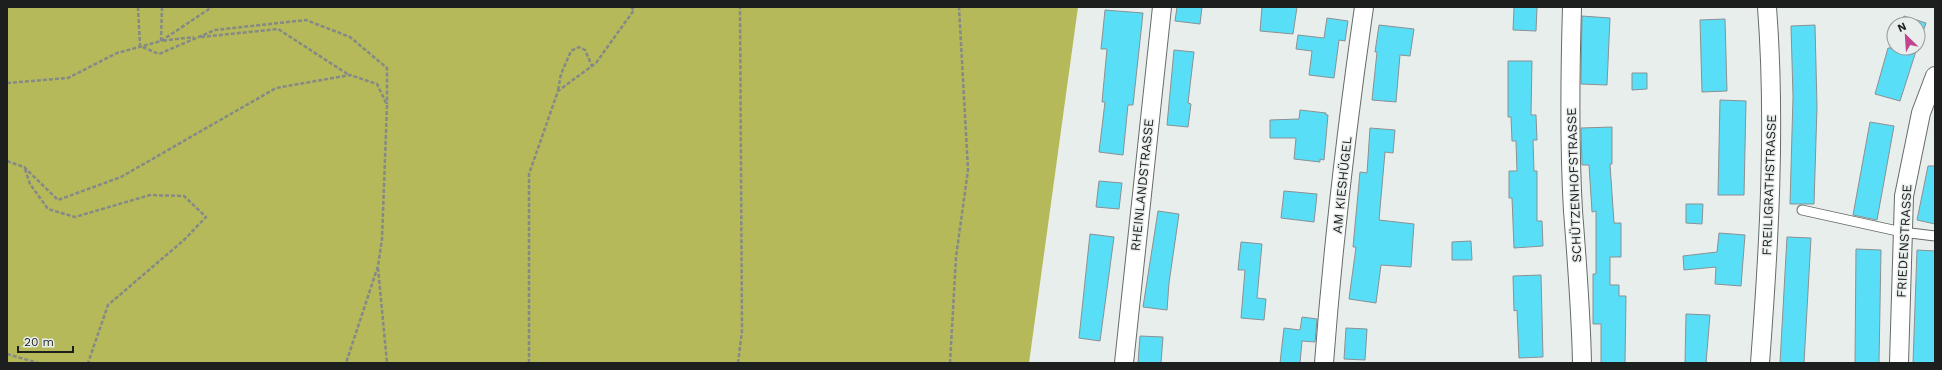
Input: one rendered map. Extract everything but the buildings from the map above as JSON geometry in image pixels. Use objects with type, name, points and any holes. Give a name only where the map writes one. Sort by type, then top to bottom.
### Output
[{"type":"street","name":"RHEINLANDSTRASSE","points":[[1124,363],[1162,7]]},
{"type":"street","name":"AM KIESHÜGEL","points":[[1324,363],[1328,305],[1354,78],[1364,7]]},
{"type":"street","name":"SCHÜTZENHOFSTRASSE","points":[[1572,7],[1570,65],[1573,210],[1580,301],[1582,363]]},
{"type":"street","name":"FREILIGRATHSTRASSE","points":[[1760,363],[1769,188],[1771,112],[1767,7]]},
{"type":"street","name":"FRIEDENSTRASSE","points":[[1899,363],[1904,196],[1919,120],[1935,76]]},
{"type":"lane","points":[[1802,210],[1902,232],[1935,236]]},
{"type":"path","points":[[138,7],[140,46]]},
{"type":"path","points":[[161,41],[162,7]]},
{"type":"path","points":[[161,41],[212,7]]},
{"type":"path","points":[[558,91],[596,63],[634,10],[632,7]]},
{"type":"path","points":[[738,363],[742,331],[740,7]]},
{"type":"path","points":[[950,363],[956,257],[968,170],[959,7]]},
{"type":"path","points":[[140,46],[159,54],[215,30],[306,20],[350,37],[387,68],[382,239],[378,266],[346,363]]},
{"type":"path","points":[[7,83],[68,78],[117,53],[161,41],[278,30],[350,75],[377,84],[387,105]]},
{"type":"path","points":[[530,363],[529,174],[558,91],[560,74],[571,51],[579,47],[585,50],[592,66]]},
{"type":"path","points":[[7,161],[24,167],[58,200],[121,177],[276,88],[350,75]]},
{"type":"path","points":[[24,167],[30,184],[48,209],[75,217],[150,195],[184,196],[206,217],[184,240],[108,305],[88,363]]},
{"type":"path","points":[[378,266],[387,363]]},
{"type":"path","points":[[7,354],[38,363]]},
{"type":"shaded area","points":[[7,7],[1078,7],[1029,363],[7,363]]}]
